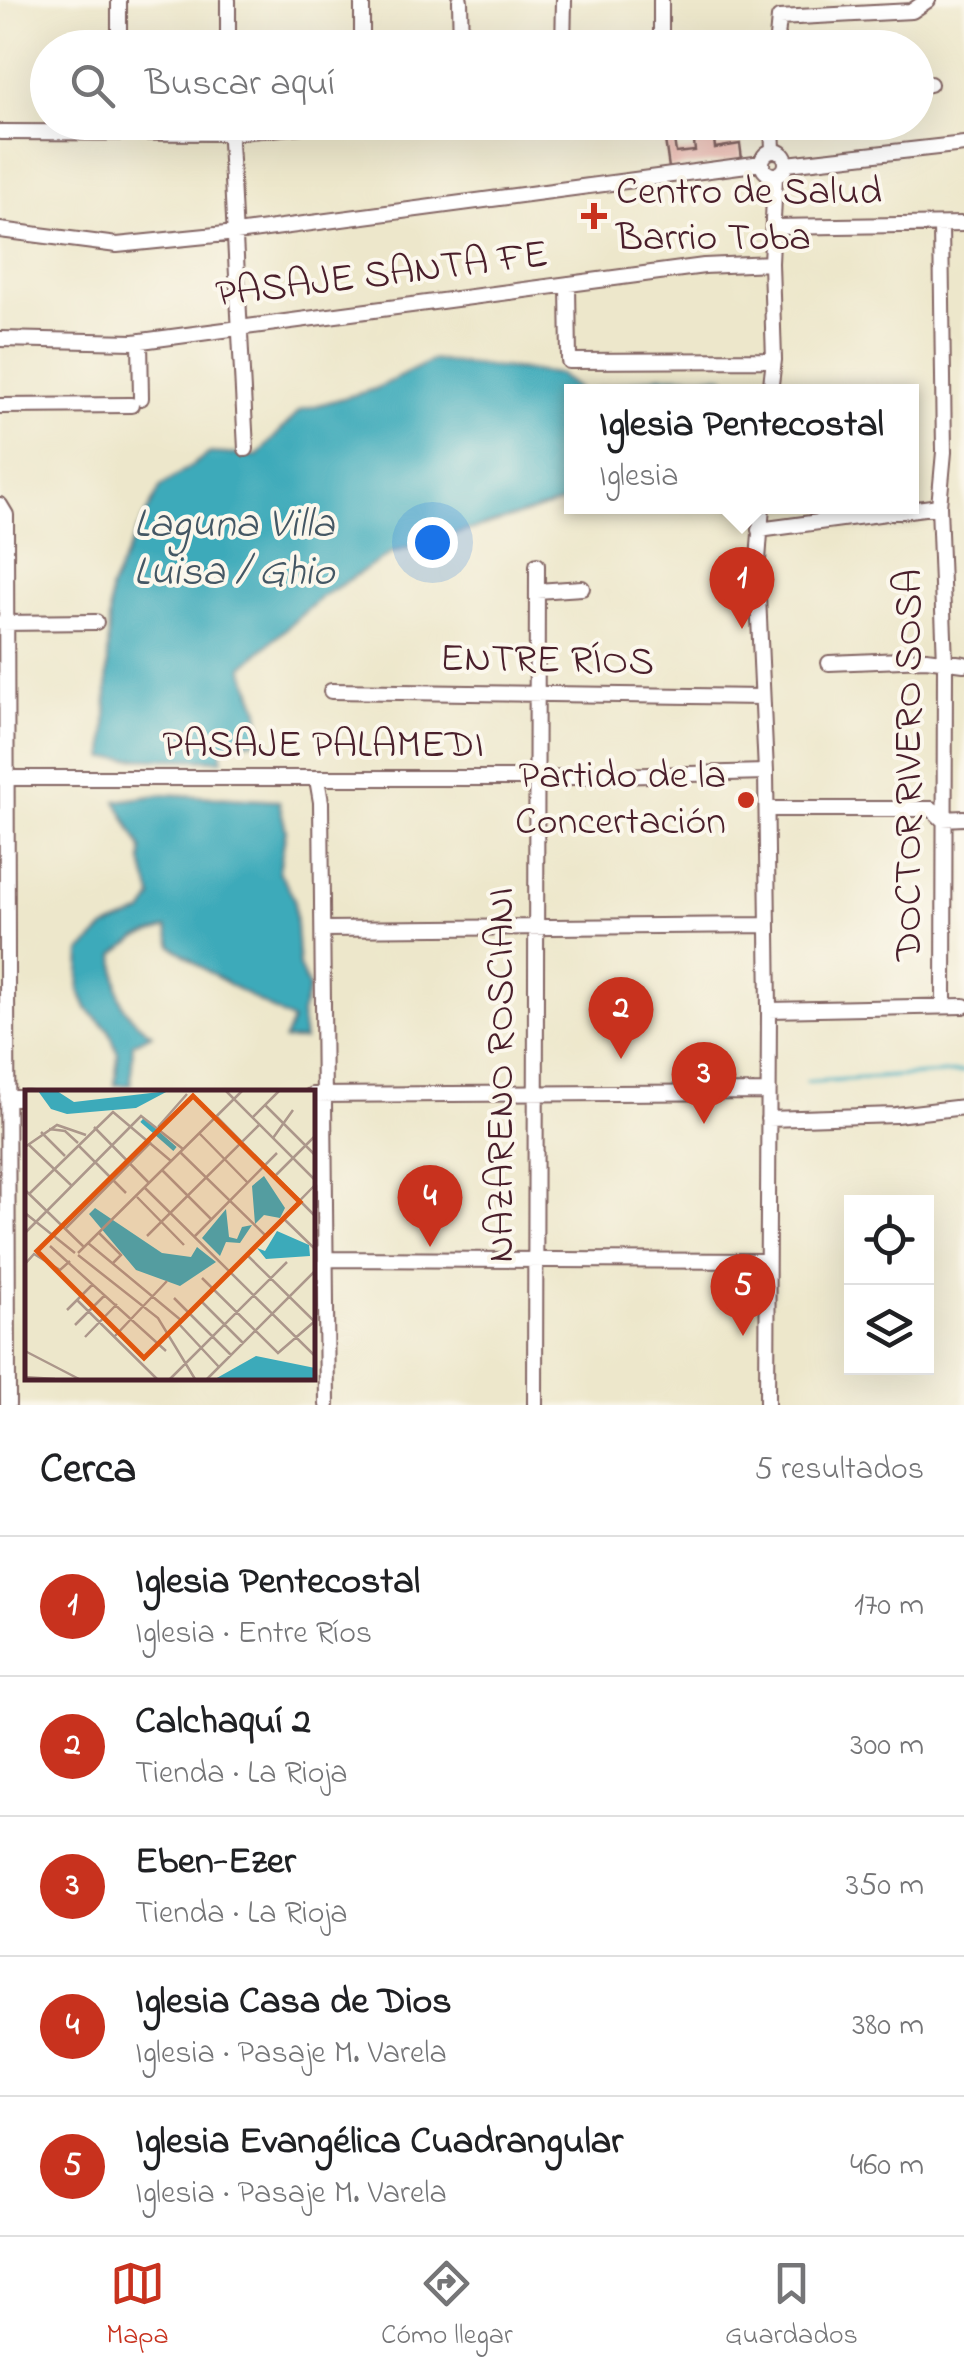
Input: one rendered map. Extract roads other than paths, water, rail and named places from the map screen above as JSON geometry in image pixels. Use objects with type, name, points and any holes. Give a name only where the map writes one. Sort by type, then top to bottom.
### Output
[{"type":"street","points":[[118,30],[119,0]]},
{"type":"street","points":[[228,0],[228,30]]},
{"type":"street","points":[[362,0],[362,30]]},
{"type":"street","points":[[460,0],[460,30]]},
{"type":"street","points":[[563,30],[564,0]]},
{"type":"street","points":[[660,0],[661,30]]},
{"type":"street","points":[[778,30],[779,18],[912,11],[928,0]]},
{"type":"street","points":[[0,132],[30,131]]},
{"type":"street","points":[[231,140],[246,449]]},
{"type":"street","points":[[773,140],[773,151]]},
{"type":"street","points":[[787,164],[964,144]]},
{"type":"street","points":[[773,151],[780,152],[787,164],[775,176],[768,175],[762,164],[765,155],[773,151]]},
{"type":"street","points":[[0,230],[117,245],[236,234],[762,164]]},
{"type":"street","points":[[771,384],[775,176]]},
{"type":"street","name":"DOCTOR RIVERO SOSA","points":[[941,224],[944,452],[939,506],[944,664],[944,1006]]},
{"type":"street","points":[[774,227],[964,224]]},
{"type":"street","name":"PASAJE SANTA FE","points":[[0,339],[140,341],[704,266],[771,263]]},
{"type":"street","points":[[568,284],[569,361],[774,360]]},
{"type":"street","points":[[0,406],[136,402],[140,341]]},
{"type":"street","points":[[919,509],[939,506]]},
{"type":"street","points":[[2,511],[7,1098],[4,1260],[8,1405]]},
{"type":"street","points":[[761,514],[770,1010],[766,1405]]},
{"type":"street","points":[[759,530],[879,514]]},
{"type":"street","name":"NAZARENO ROSCIANI","points":[[535,1405],[537,565]]},
{"type":"street","points":[[538,591],[582,588]]},
{"type":"street","points":[[3,623],[96,622]]},
{"type":"street","points":[[829,664],[926,659],[964,664]]},
{"type":"street","name":"ENTRE RÍOS","points":[[331,692],[762,696]]},
{"type":"street","name":"PASAJE PALAMEDI","points":[[2,778],[534,778],[766,772]]},
{"type":"street","points":[[317,779],[321,802],[319,1095],[328,1260],[327,1405]]},
{"type":"street","points":[[766,809],[932,808],[942,819],[964,818]]},
{"type":"street","points":[[323,929],[768,925]]},
{"type":"street","points":[[770,1010],[964,1006]]},
{"type":"street","points":[[319,1095],[767,1092]]},
{"type":"street","points":[[7,1098],[25,1098]]},
{"type":"street","points":[[768,1120],[896,1115],[964,1107]]},
{"type":"street","points":[[328,1260],[767,1261]]},
{"type":"water","name":"Laguna Villa Luisa / Ghio","points":[[433,360],[558,374],[571,384],[564,384],[564,502],[392,553],[320,598],[243,667],[259,710],[263,739],[222,747],[222,760],[105,758],[110,590],[161,486],[210,453],[257,456],[300,410],[375,389]]},
{"type":"water","points":[[660,376],[723,376],[733,384],[621,384]]},
{"type":"water","points":[[165,794],[279,801],[286,830],[279,871],[294,898],[299,966],[309,988],[301,1014],[304,1040],[284,1040],[292,1021],[172,946],[167,928],[137,938],[115,954],[121,1001],[131,1017],[152,1034],[133,1043],[131,1085],[115,1085],[118,1054],[109,1030],[88,1010],[79,990],[81,952],[105,928],[143,913],[153,898],[142,849],[116,801]]},
{"type":"waterway","points":[[807,1082],[964,1072]]},
{"type":"place","name":"Centro de Salud Barrio Toba","points":[[594,216]]},
{"type":"place","name":"Iglesia Pentecostal","points":[[742,629]]},
{"type":"place","name":"Partido de la Concertación","points":[[746,800]]},
{"type":"place","name":"Calchaquí 2","points":[[621,1059]]},
{"type":"place","name":"Eben-Ezer","points":[[704,1124]]},
{"type":"place","name":"Iglesia Casa de Dios","points":[[430,1247]]},
{"type":"place","name":"Iglesia Evangélica Cuadrangular","points":[[743,1336]]}]
